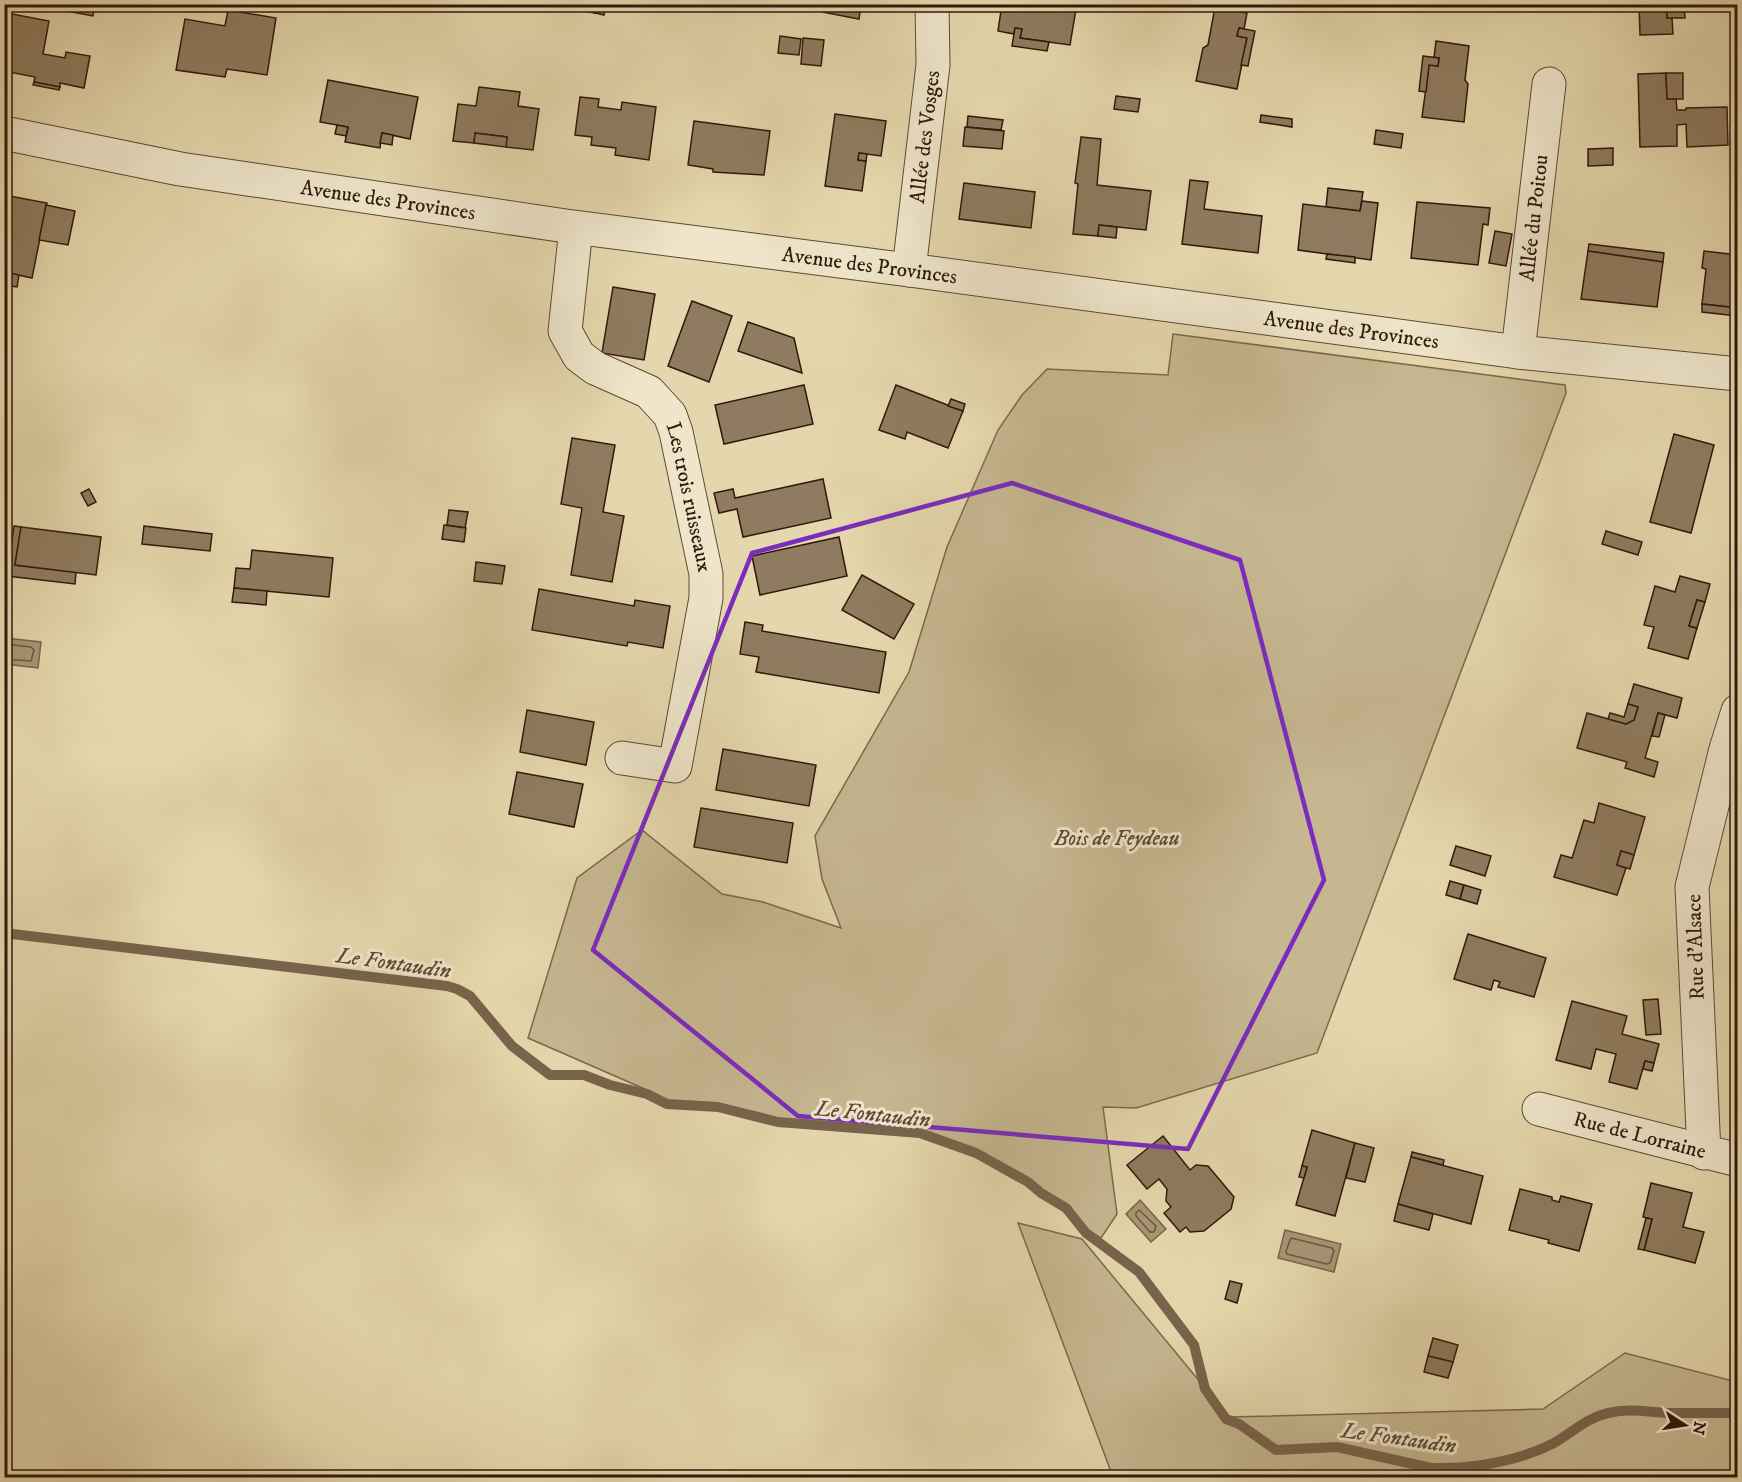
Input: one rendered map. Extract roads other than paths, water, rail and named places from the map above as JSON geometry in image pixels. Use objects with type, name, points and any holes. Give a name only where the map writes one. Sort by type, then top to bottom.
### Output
[{"type":"street","name":"Allée des Vosges","points":[[909,270],[933,65],[932,4]]},
{"type":"street","name":"Allée du Poitou","points":[[1518,352],[1549,84]]},
{"type":"street","name":"Avenue des Provinces","points":[[4,134],[180,169],[576,228],[909,270],[1518,352],[1737,374]]},
{"type":"street","name":"Les trois ruisseaux","points":[[576,228],[565,331],[579,356],[595,368],[650,392],[670,415],[676,432],[706,574],[706,598],[675,766],[622,758]]},
{"type":"street","name":"Rue d'Alsace","points":[[1704,1153],[1692,887],[1732,752],[1737,711]]},
{"type":"street","name":"Rue de Lorraine","points":[[1539,1109],[1737,1160]]},
{"type":"water","points":[[5,638],[41,642],[38,668],[5,664]]},
{"type":"water","points":[[1140,1200],[1166,1229],[1151,1242],[1126,1214]]},
{"type":"water","points":[[1285,1230],[1341,1244],[1334,1272],[1278,1258]]},
{"type":"waterway","name":"Le Fontaudin","points":[[4,933],[447,986],[470,996],[512,1046],[550,1075],[584,1075],[610,1085],[647,1094],[667,1104],[718,1107],[778,1122],[920,1133],[976,1153],[1028,1182],[1066,1208],[1086,1233],[1139,1272],[1194,1345],[1205,1389],[1226,1419],[1239,1424],[1276,1450],[1337,1447],[1431,1468],[1462,1467],[1508,1460],[1538,1450],[1552,1444],[1593,1418],[1608,1413],[1631,1411],[1738,1413]]},
{"type":"park label","name":"Bois de Feydeau","points":[[1117,838]]}]
